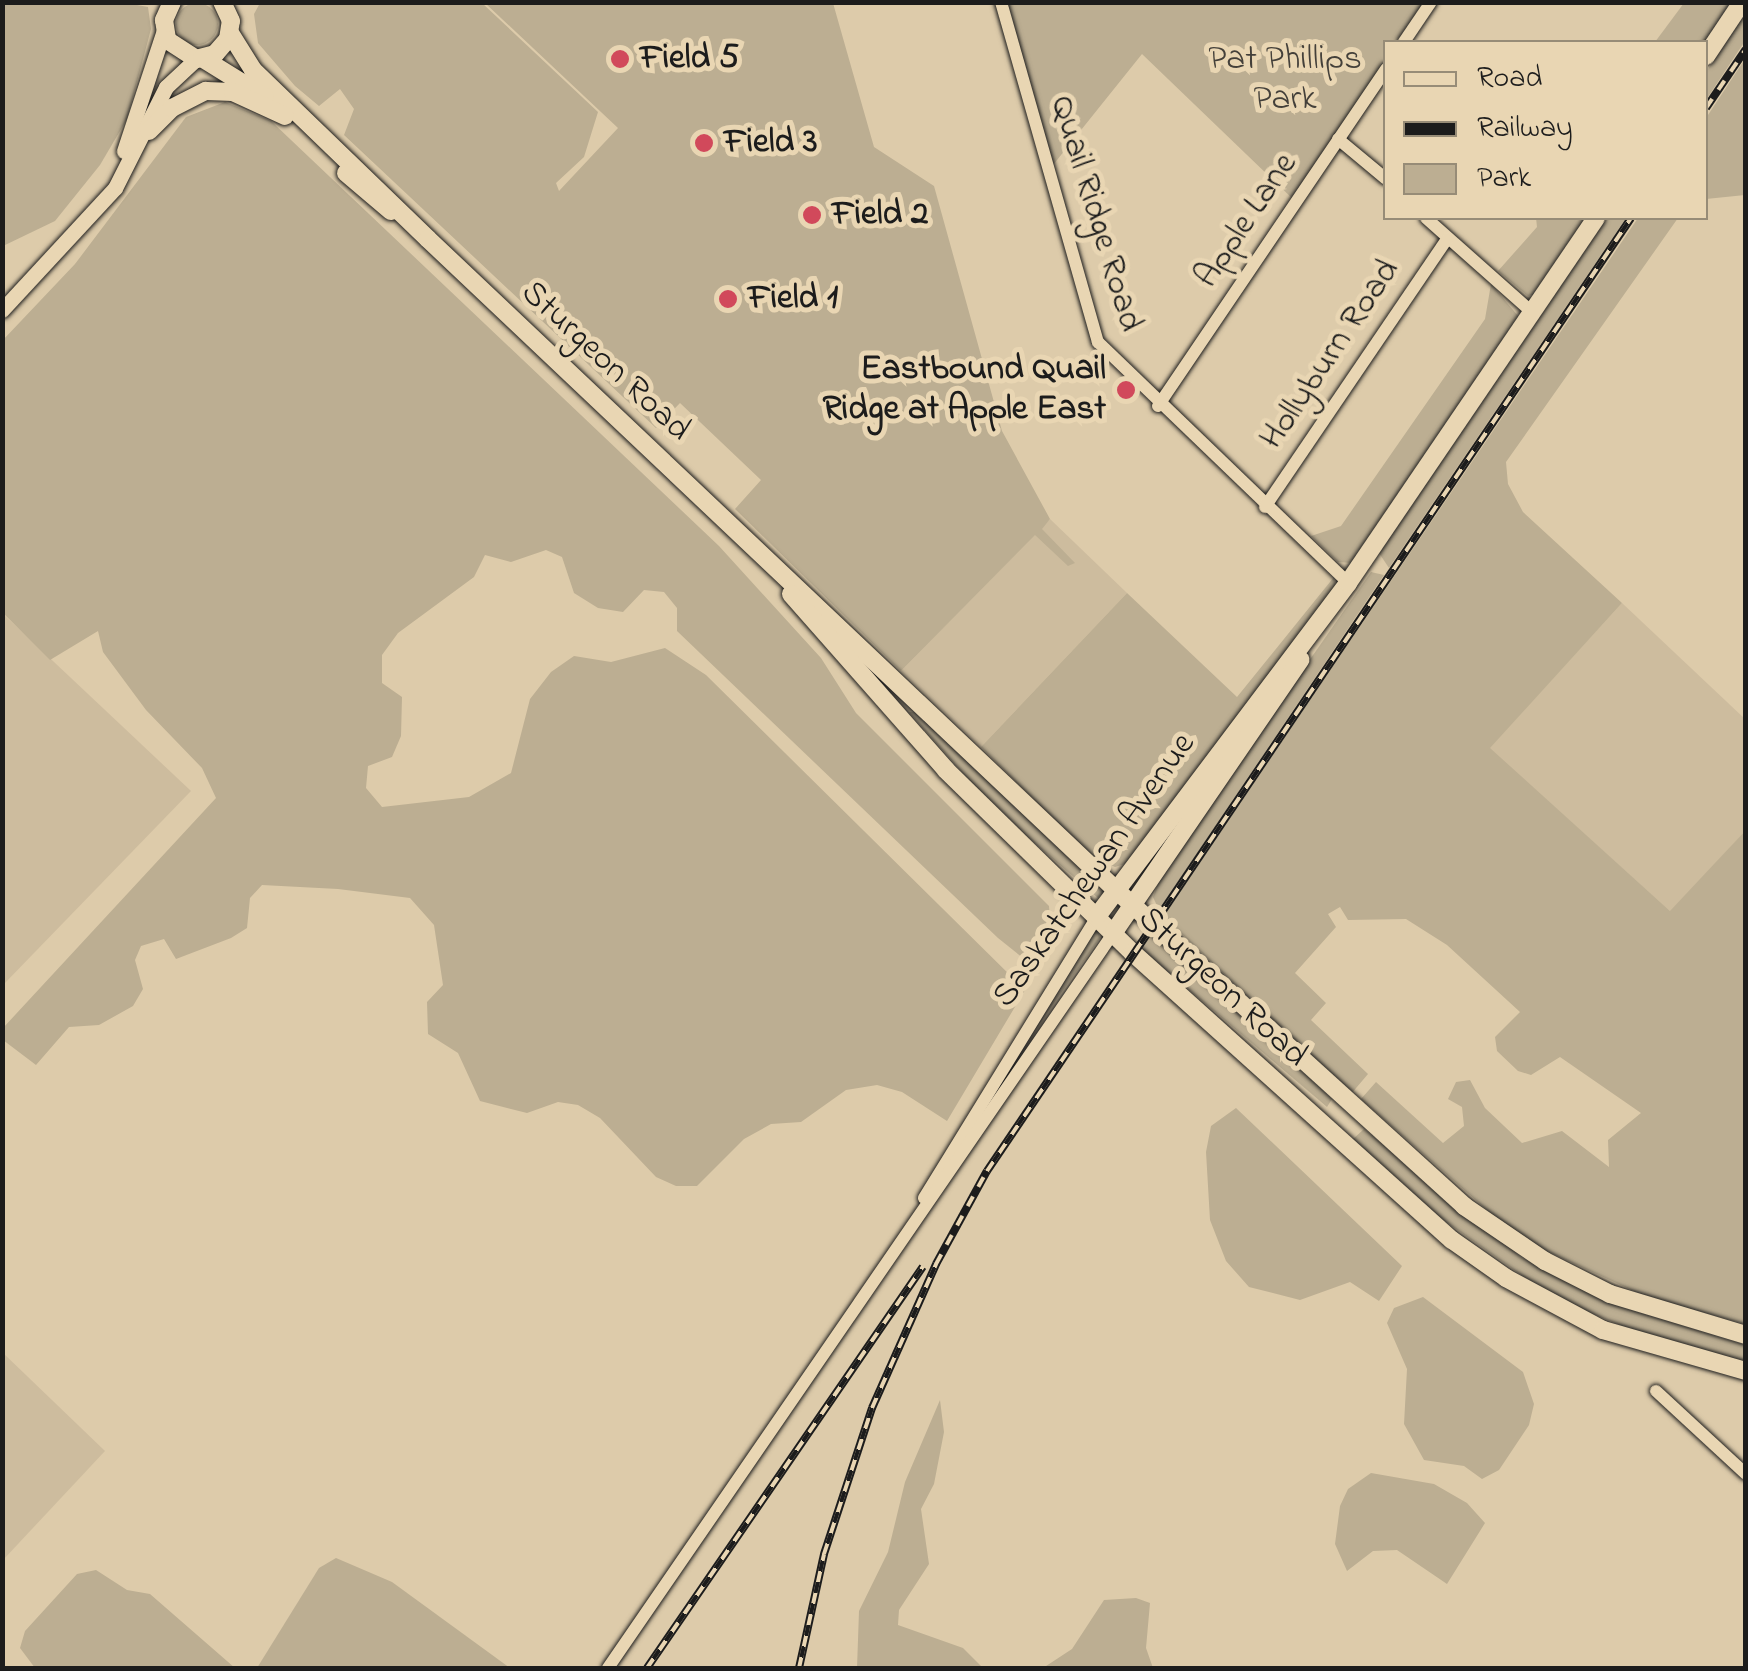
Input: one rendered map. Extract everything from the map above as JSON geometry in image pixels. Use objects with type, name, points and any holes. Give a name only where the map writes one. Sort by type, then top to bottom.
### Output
[{"type":"main road","name":"Sturgeon Road","points":[[222,2],[253,70],[428,239],[1117,891],[1488,1224],[1610,1294],[1746,1334]]},
{"type":"main road","points":[[1708,53],[1742,2]]},
{"type":"main road","name":"Sturgeon Road","points":[[164,14],[174,50],[243,78],[428,239]]},
{"type":"main road","points":[[199,58],[220,50],[231,19]]},
{"type":"main road","points":[[149,130],[172,108],[206,91],[233,92],[285,116]]},
{"type":"main road","name":"Saskatchewan Avenue","points":[[1114,932],[1595,220]]},
{"type":"main road","name":"Sturgeon Road","points":[[738,533],[946,770],[1404,1201],[1476,1259],[1603,1330],[1746,1371]]},
{"type":"main road","name":"Saskatchewan Avenue","points":[[1098,915],[1348,583]]},
{"type":"street","name":"Quail Ridge Road","points":[[1001,2],[1095,335],[1158,406],[1348,583]]},
{"type":"street","points":[[1405,40],[1431,2]]},
{"type":"street","points":[[83,224],[124,151],[164,14]]},
{"type":"street","points":[[2,310],[115,188],[166,87],[199,58]]},
{"type":"street","name":"Apple Lane","points":[[1158,406],[1383,73]]},
{"type":"street","points":[[135,149],[149,130]]},
{"type":"street","points":[[1338,139],[1383,177]]},
{"type":"street","points":[[1428,220],[1532,312]]},
{"type":"street","name":"Hollyburn Road","points":[[1265,507],[1448,238]]},
{"type":"street","name":"Saskatchewan Avenue","points":[[918,1212],[1098,915]]},
{"type":"street","name":"Saskatchewan Avenue","points":[[608,1668],[1114,932]]},
{"type":"street","points":[[1656,1391],[1746,1474]]},
{"type":"shaded area","points":[[1050,519],[1127,593],[981,747],[901,671]]},
{"type":"shaded area","points":[[1622,603],[1745,719],[1745,831],[1671,912],[1489,748]]},
{"type":"shaded area","points":[[2,613],[191,791],[3,985],[2,985]]},
{"type":"shaded area","points":[[2,1352],[105,1451],[3,1560],[2,1560]]},
{"type":"green space","points":[[2,3],[126,3],[148,7],[151,29],[127,119],[100,165],[55,221],[3,246]]},
{"type":"green space","points":[[197,3],[212,9],[218,24],[212,39],[197,45],[182,39],[176,24],[182,9]]},
{"type":"green space","points":[[260,3],[482,3],[598,112],[584,157],[556,183],[559,191],[618,128],[485,3],[833,3],[874,147],[934,186],[1002,431],[1050,519],[1042,529],[1075,563],[1068,566],[1035,535],[901,671],[735,509],[761,480],[680,403],[656,428],[344,135],[354,109],[340,89],[319,106],[295,86],[258,43],[254,14]]},
{"type":"green space","name":"Pat Phillips Park","points":[[1001,3],[1431,3],[1405,40],[1383,40],[1383,72],[1296,202],[1142,54],[1049,170]]},
{"type":"green space","points":[[1684,3],[1736,3],[1708,40],[1656,40]]},
{"type":"green space","points":[[1745,13],[1745,41],[1708,97],[1708,69]]},
{"type":"green space","points":[[1745,59],[1745,195],[1708,199],[1708,115]]},
{"type":"green space","points":[[225,102],[271,121],[719,546],[821,658],[856,713],[1049,906],[1052,942],[1039,962],[1028,962],[998,938],[677,631],[677,608],[664,592],[644,590],[623,612],[598,608],[574,593],[562,557],[546,550],[511,562],[485,555],[474,577],[398,633],[382,655],[382,683],[402,697],[401,736],[392,757],[368,766],[366,788],[382,807],[469,797],[511,773],[530,699],[551,672],[574,656],[611,662],[665,648],[706,675],[1025,990],[947,1121],[902,1092],[877,1085],[846,1090],[801,1122],[771,1124],[744,1139],[697,1186],[676,1186],[656,1177],[600,1118],[578,1105],[558,1102],[527,1113],[480,1101],[458,1053],[428,1034],[427,1002],[443,985],[434,925],[410,898],[338,889],[262,885],[250,898],[247,928],[231,938],[176,959],[164,939],[141,946],[135,960],[143,989],[133,1006],[99,1025],[69,1027],[36,1065],[3,1040],[3,1028],[216,798],[202,768],[146,710],[103,652],[98,631],[50,660],[3,613],[3,340],[75,264],[186,117]]},
{"type":"green space","points":[[1536,220],[1589,220],[1537,294],[1528,296],[1498,271],[1537,227]]},
{"type":"green space","points":[[1606,220],[1625,220],[1389,568],[1379,553]]},
{"type":"green space","points":[[1637,220],[1677,220],[1506,462],[1508,484],[1523,512],[1622,603],[1490,748],[1670,911],[1745,831],[1745,1324],[1647,1297],[1538,1247],[1503,1224],[1361,1099],[1376,1082],[1443,1143],[1464,1126],[1462,1107],[1448,1099],[1456,1082],[1470,1080],[1485,1108],[1522,1143],[1562,1131],[1609,1167],[1608,1140],[1641,1113],[1560,1057],[1531,1075],[1518,1071],[1497,1051],[1495,1037],[1520,1012],[1447,945],[1406,919],[1348,920],[1340,907],[1328,914],[1336,927],[1295,973],[1326,1003],[1311,1020],[1368,1074],[1351,1094],[1163,916]]},
{"type":"green space","points":[[1491,284],[1519,317],[1353,563],[1338,562],[1311,536],[1341,526],[1485,319]]},
{"type":"green space","points":[[1371,572],[1384,575],[1159,910],[1153,897],[1163,870]]},
{"type":"green space","points":[[1334,577],[1335,585],[1128,863],[1115,867],[1092,857],[981,747],[1127,593],[1237,697]]},
{"type":"green space","points":[[909,712],[918,712],[1098,882],[1104,891],[1098,898],[990,804]]},
{"type":"green space","points":[[1097,927],[1100,938],[1004,1074]]},
{"type":"green space","points":[[1152,931],[1332,1099],[1327,1107],[1140,948]]},
{"type":"green space","points":[[1236,1108],[1402,1266],[1379,1301],[1350,1282],[1300,1300],[1249,1287],[1226,1261],[1210,1220],[1206,1152],[1211,1126]]},
{"type":"green space","points":[[1364,1129],[1522,1258],[1615,1305],[1745,1345],[1745,1362],[1669,1345],[1554,1298],[1418,1202],[1352,1140]]},
{"type":"green space","points":[[1423,1297],[1523,1372],[1534,1404],[1529,1425],[1499,1470],[1482,1479],[1464,1466],[1424,1460],[1404,1424],[1407,1369],[1387,1323],[1394,1308]]},
{"type":"green space","points":[[940,1400],[944,1432],[934,1484],[921,1509],[929,1564],[899,1610],[898,1625],[963,1648],[983,1668],[857,1668],[859,1611],[888,1552],[905,1482]]},
{"type":"green space","points":[[1371,1473],[1434,1484],[1467,1503],[1485,1523],[1447,1584],[1397,1550],[1373,1551],[1347,1571],[1335,1544],[1340,1506],[1348,1489]]},
{"type":"green space","points":[[336,1558],[392,1582],[510,1668],[257,1668],[319,1568]]},
{"type":"green space","points":[[96,1570],[127,1590],[150,1594],[235,1668],[35,1668],[20,1648],[25,1631],[77,1574]]},
{"type":"green space","points":[[1136,1598],[1150,1603],[1146,1648],[1153,1668],[1043,1668],[1072,1649],[1104,1600]]},
{"type":"railway","points":[[1708,105],[1746,49]]},
{"type":"railway","points":[[799,1668],[824,1554],[872,1408],[936,1264],[987,1171],[1630,220]]},
{"type":"railway","points":[[647,1668],[923,1267]]},
{"type":"place","name":"Field 5","points":[[620,59]]},
{"type":"place","name":"Field 3","points":[[704,143]]},
{"type":"place","name":"Field 2","points":[[812,215]]},
{"type":"place","name":"Field 1","points":[[728,299]]},
{"type":"place","name":"Eastbound Quail Ridge at Apple East","points":[[1126,390]]}]
